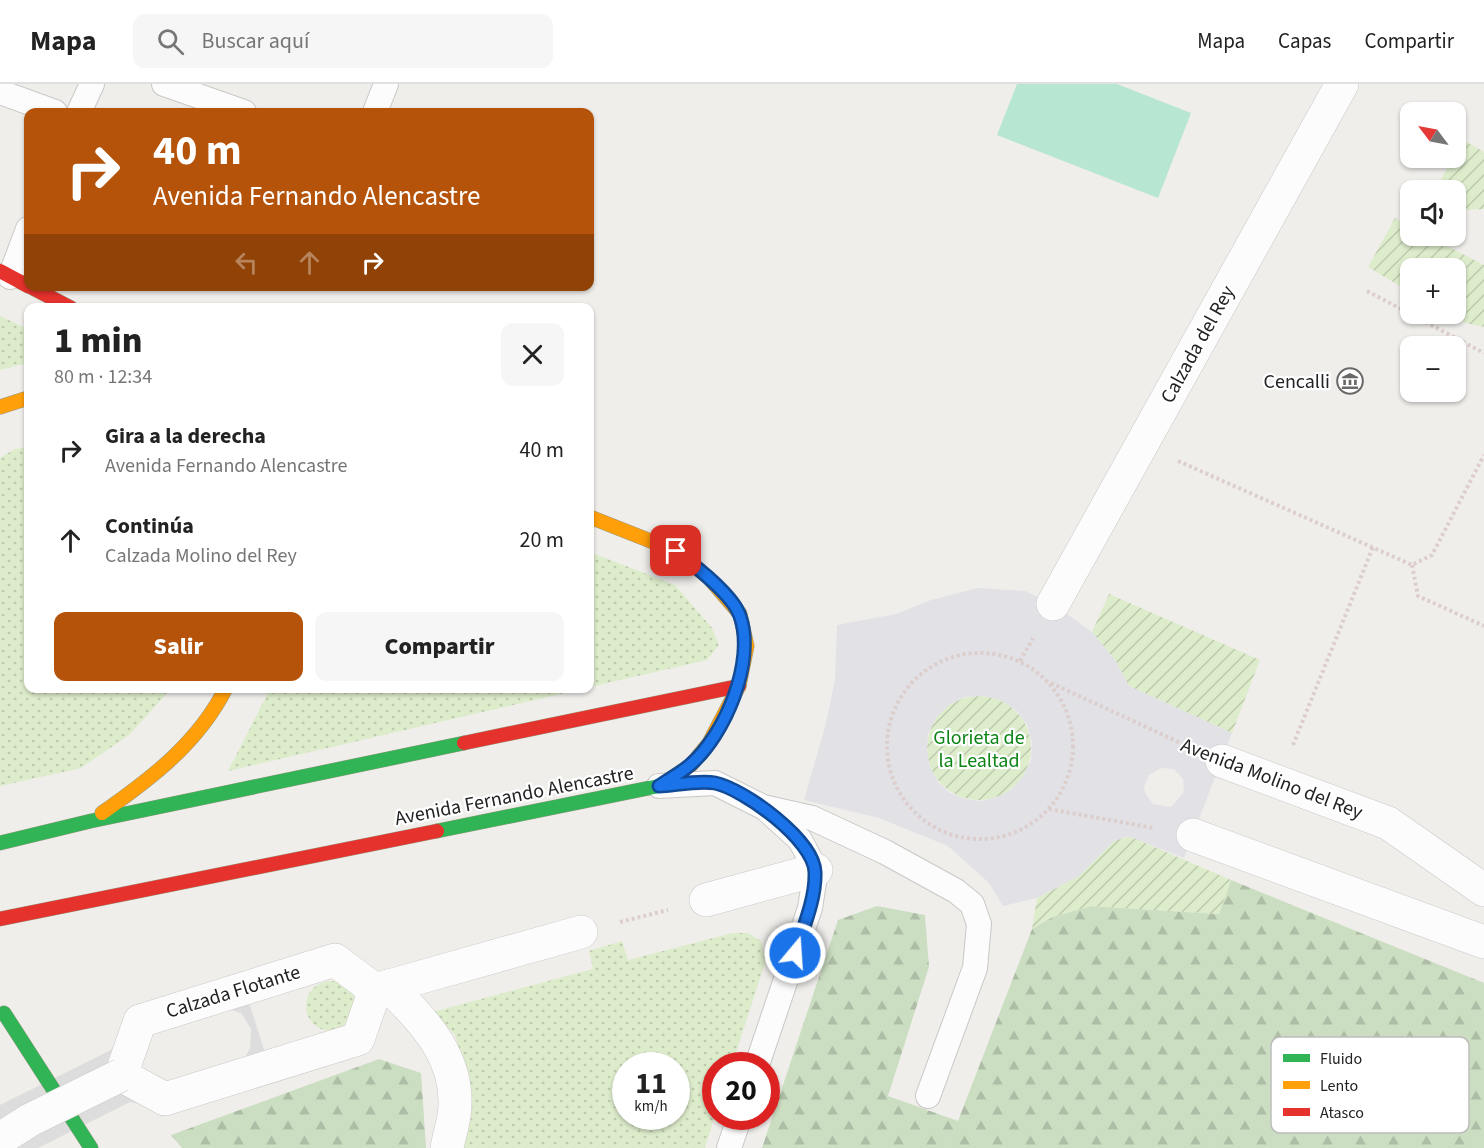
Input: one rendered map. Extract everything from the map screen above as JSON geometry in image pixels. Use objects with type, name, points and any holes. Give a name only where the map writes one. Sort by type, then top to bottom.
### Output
[{"type":"street","name":"Calzada del Rey","points":[[1053,604],[1342,84]]},
{"type":"street","points":[[38,291],[61,303]]},
{"type":"street","points":[[0,407],[24,399]]},
{"type":"street","name":"Avenida Fernando Alencastre","points":[[0,919],[659,786],[691,765],[709,743],[740,686],[747,646],[740,614],[709,578],[676,551],[594,520]]},
{"type":"street","points":[[0,843],[91,821],[740,686]]},
{"type":"street","points":[[91,821],[158,774],[205,725],[223,693]]},
{"type":"street","name":"Avenida Molino del Rey","points":[[1222,761],[1388,823],[1484,890]]},
{"type":"street","points":[[1193,835],[1484,942]]},
{"type":"street","points":[[706,900],[816,870]]},
{"type":"street","points":[[381,988],[581,932]]},
{"type":"street","name":"Calzada Flotante","points":[[121,1076],[140,1021],[335,960],[381,988]]},
{"type":"street","points":[[0,1139],[30,1120],[121,1076],[165,1099],[358,1039],[381,988]]},
{"type":"street","points":[[381,988],[436,1037],[447,1059],[454,1084],[454,1114],[447,1148]]},
{"type":"street","points":[[4,1013],[91,1148]]},
{"type":"lane","points":[[81,108],[92,84]]},
{"type":"lane","points":[[164,84],[233,108]]},
{"type":"lane","points":[[377,108],[386,84]]},
{"type":"lane","points":[[0,92],[44,108]]},
{"type":"lane","points":[[17,280],[24,248]]},
{"type":"lane","points":[[659,786],[715,783],[763,807],[812,818],[849,833],[956,891],[972,904],[979,924],[975,968],[928,1096]]},
{"type":"lane","points":[[761,1052],[810,908],[816,870],[800,840],[763,807]]},
{"type":"lane","points":[[729,1148],[735,1130]]},
{"type":"path","points":[[1367,291],[1484,353]]},
{"type":"path","points":[[1142,445],[1412,565]]},
{"type":"path","points":[[1412,565],[1432,555],[1484,455]]},
{"type":"path","points":[[1278,782],[1373,547]]},
{"type":"path","points":[[1412,565],[1418,596],[1484,626]]},
{"type":"path","points":[[969,652],[999,654],[1020,661],[1050,682],[1067,708],[1074,737],[1071,770],[1058,799],[1048,808],[1036,822],[1007,836],[975,839],[947,833],[917,816],[898,790],[888,762],[888,731],[897,703],[915,679],[940,661],[969,652]]},
{"type":"path","name":"Avenida Molino del Rey","points":[[1050,682],[1222,761]]},
{"type":"path","points":[[1048,808],[1193,835]]},
{"type":"path","points":[[581,932],[706,900]]},
{"type":"green space","points":[[1017,84],[1117,84],[1191,113],[1158,198],[997,135]]},
{"type":"green space","points":[[1466,142],[1484,152],[1484,209],[1466,209],[1466,180],[1441,180],[1447,168],[1466,168]]},
{"type":"green space","points":[[1395,218],[1400,221],[1400,246],[1447,246],[1484,265],[1484,327],[1466,323],[1466,258],[1400,258],[1400,286],[1368,267]]},
{"type":"green space","points":[[0,316],[24,327],[24,364],[0,370]]},
{"type":"green space","points":[[24,448],[24,693],[167,693],[129,735],[81,768],[0,786],[0,458],[15,449]]},
{"type":"green space","points":[[594,554],[675,585],[712,628],[719,645],[707,660],[594,686]]},
{"type":"green space","points":[[1109,594],[1260,660],[1232,733],[1129,686],[1115,660],[1092,632]]},
{"type":"green space","points":[[268,693],[565,693],[228,771]]},
{"type":"green space","name":"Glorieta de la Lealtad","points":[[979,696],[999,700],[1016,711],[1027,728],[1031,748],[1027,768],[1016,785],[999,796],[979,800],[959,796],[942,785],[931,768],[927,748],[931,728],[942,711],[959,700]]},
{"type":"green space","points":[[1129,836],[1231,880],[1219,914],[1091,906],[1052,917],[1032,929],[1037,898],[1079,876],[1114,841]]},
{"type":"green space","points":[[1231,880],[1484,983],[1484,1148],[762,1148],[768,1130],[780,1130],[780,1094],[838,920],[877,906],[925,915],[929,967],[888,1096],[958,1121],[1032,929],[1052,917],[1091,906],[1219,914]]},
{"type":"green space","points":[[733,933],[748,933],[761,941],[766,960],[736,1052],[702,1052],[702,1130],[710,1130],[705,1148],[460,1148],[461,1055],[455,1035],[433,1012],[593,969],[589,951],[622,941],[628,960]]},
{"type":"green space","points":[[326,981],[336,981],[349,988],[356,1001],[356,1011],[349,1024],[336,1031],[326,1031],[317,1027],[310,1020],[306,1011],[306,1001],[310,992],[317,985]]},
{"type":"green space","points":[[379,1059],[421,1073],[426,1148],[182,1148],[171,1135]]},
{"type":"shaded area","name":"Glorieta de la Lealtad","points":[[978,588],[1025,591],[1053,604],[1092,632],[1115,660],[1129,686],[1232,733],[1184,858],[1128,836],[1114,841],[1079,876],[1037,898],[1003,906],[989,883],[948,846],[879,818],[804,800],[825,727],[835,680],[837,625],[896,614],[931,600]],"holes":[[[983,696],[1000,700],[1016,710],[1027,725],[1032,742],[1031,760],[1023,776],[1012,789],[998,797],[982,801],[965,799],[950,793],[938,782],[930,767],[927,751],[928,734],[936,718],[949,705],[965,697]],[[1161,768],[1174,769],[1183,779],[1184,792],[1171,807],[1153,804],[1145,793],[1144,787],[1149,775]]]},
{"type":"pier","points":[[240,974],[273,1078],[162,1117],[148,1106],[130,1102],[38,1148],[0,1148],[0,1105],[111,1050],[121,1034]],"holes":[[[222,1007],[241,1013],[251,1029],[250,1048],[242,1064],[167,1090],[141,1067],[148,1032]]]},
{"type":"traffic: fast","points":[[0,843],[91,821],[464,743]]},
{"type":"traffic: fast","points":[[437,831],[659,786],[682,771]]},
{"type":"traffic: fast","points":[[4,1013],[91,1148]]},
{"type":"traffic: slow","points":[[0,407],[24,399]]},
{"type":"traffic: slow","points":[[594,519],[676,551],[709,578],[740,614],[747,646],[739,686],[709,743],[691,765],[682,771]]},
{"type":"traffic: slow","points":[[102,813],[156,773],[172,758],[202,726],[223,693]]},
{"type":"traffic: jam","points":[[0,271],[24,284]]},
{"type":"traffic: jam","points":[[39,291],[61,303]]},
{"type":"traffic: jam","points":[[464,743],[739,686]]},
{"type":"traffic: jam","points":[[0,919],[437,831]]},
{"type":"place","name":"Cencalli","points":[[1350,381]]},
{"type":"route","points":[[676,551],[709,578],[740,614],[747,646],[740,686],[709,743],[691,765],[659,786],[715,783],[763,807],[800,840],[816,870],[810,908],[795,953]]}]
